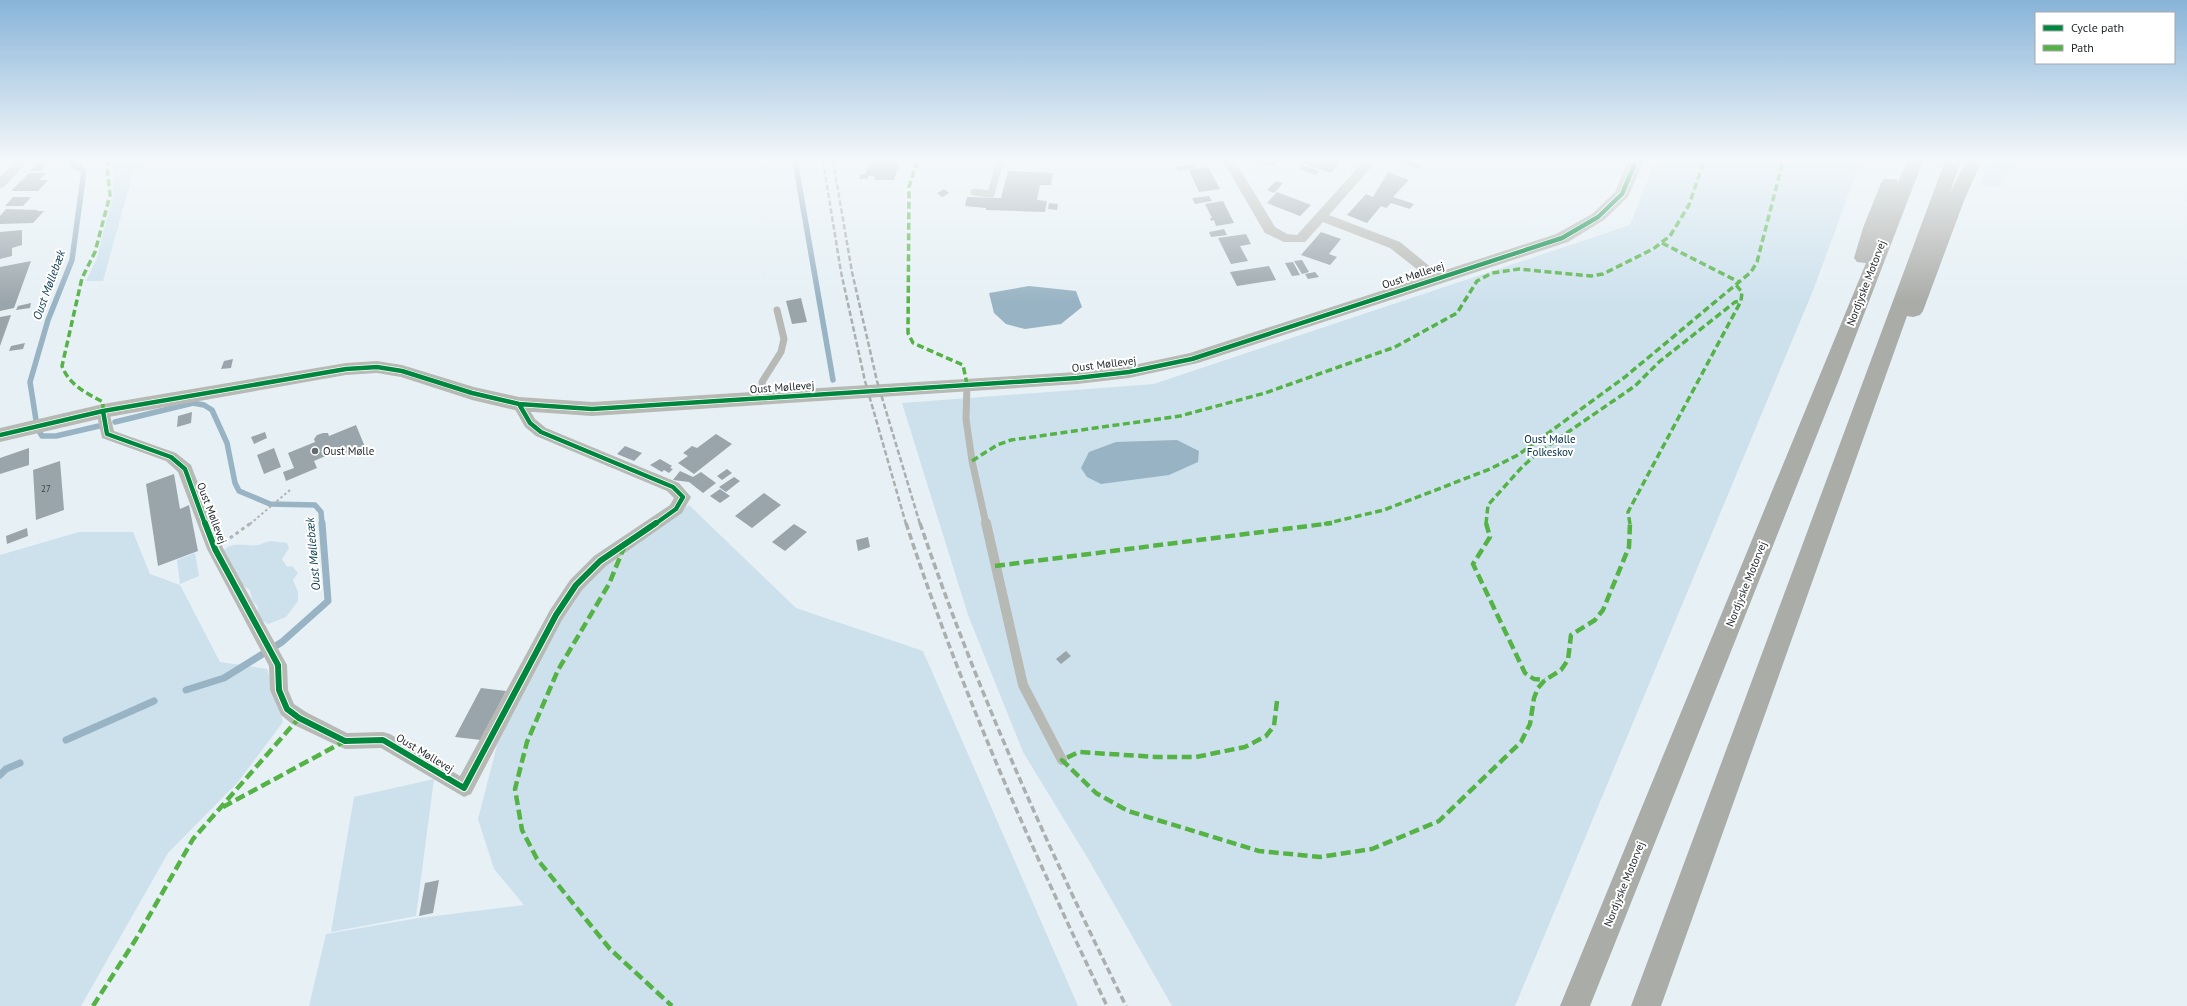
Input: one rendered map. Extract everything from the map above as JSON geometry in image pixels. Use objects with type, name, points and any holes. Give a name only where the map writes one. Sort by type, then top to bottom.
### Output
[{"type":"highway","points":[[1828,382],[1872,228],[1880,208]]},
{"type":"highway","name":"Nordjyske Motorvej","points":[[1575,1006],[1828,382],[1897,208]]},
{"type":"highway","points":[[1646,1006],[1936,208]]},
{"type":"highway","points":[[1842,470],[1927,280],[1953,208]]},
{"type":"street","points":[[1257,208],[1270,230],[1284,238],[1300,239],[1329,208]]},
{"type":"street","name":"Oust Møllevej","points":[[0,435],[103,411],[346,369],[377,367],[402,371],[472,393],[519,404],[592,409],[1077,378],[1129,372],[1192,359],[1562,238],[1598,218],[1608,208]]},
{"type":"street","points":[[1321,217],[1395,245],[1436,278]]},
{"type":"street","name":"Oust Møllevej","points":[[103,411],[107,434],[170,458],[185,469],[215,550],[266,640],[278,665],[279,690],[287,709],[300,718],[345,741],[383,740],[464,788],[556,615],[576,585],[600,561],[676,509],[683,497],[673,487],[541,432],[530,424],[519,404]]},
{"type":"lane","points":[[763,398],[762,382],[781,352],[784,339],[777,310]]},
{"type":"lane","points":[[967,384],[966,418],[972,461],[1023,685],[1062,760]]},
{"type":"path","points":[[215,550],[268,510],[290,490]]},
{"type":"green space","points":[[110,208],[123,208],[103,281],[86,281],[97,258]]},
{"type":"green space","name":"Oust Mølle Folkeskov","points":[[1637,208],[1844,208],[1814,288],[1515,1006],[1172,1006],[1090,862],[1023,752],[968,615],[902,403],[1154,384],[1630,225]]},
{"type":"green space","points":[[689,505],[796,608],[923,651],[1078,1006],[309,1006],[326,934],[419,918],[524,905],[494,869],[478,819],[500,734],[570,599],[595,570]]},
{"type":"green space","points":[[79,532],[133,532],[150,574],[180,585],[220,662],[267,669],[283,722],[238,782],[168,853],[81,1006],[0,1006],[0,555]]},
{"type":"green space","points":[[270,541],[287,543],[289,548],[282,559],[287,567],[292,566],[298,573],[293,580],[298,592],[298,601],[286,617],[268,624],[257,617],[258,607],[252,600],[250,590],[241,584],[223,552],[226,548],[234,545],[258,545]]},
{"type":"green space","points":[[195,553],[199,576],[180,584],[177,560]]},
{"type":"green space","points":[[434,779],[416,916],[331,932],[354,797]]},
{"type":"shaded area","points":[[1029,286],[1076,291],[1082,307],[1061,324],[1025,329],[1006,324],[994,313],[989,293]]},
{"type":"shaded area","points":[[1177,440],[1199,451],[1198,462],[1169,475],[1101,484],[1087,477],[1081,468],[1089,452],[1116,442]]},
{"type":"building","points":[[986,208],[1046,208],[1045,212],[986,210]]},
{"type":"building","points":[[1048,208],[1057,208],[1057,210]]},
{"type":"building","points":[[1207,208],[1226,208],[1234,223],[1216,226],[1214,220],[1211,221],[1210,218],[1212,218]]},
{"type":"building","points":[[1280,208],[1308,208],[1300,216]]},
{"type":"building","points":[[1353,208],[1379,208],[1367,223],[1347,215]]},
{"type":"building","points":[[6,209],[44,211],[33,223],[0,224],[0,216]]},
{"type":"building","points":[[1224,229],[1227,235],[1211,237],[1209,232]]},
{"type":"building","points":[[22,230],[22,245],[12,248],[12,256],[0,259],[0,232]]},
{"type":"building","points":[[1321,232],[1341,239],[1329,254],[1337,257],[1330,265],[1301,255]]},
{"type":"building","points":[[1246,234],[1251,244],[1240,246],[1248,261],[1231,264],[1218,238]]},
{"type":"building","points":[[1302,260],[1309,272],[1302,274],[1294,261]]},
{"type":"building","points":[[31,261],[14,308],[0,311],[0,267]]},
{"type":"building","points":[[1293,262],[1300,275],[1292,276],[1285,263]]},
{"type":"building","points":[[1269,266],[1276,280],[1237,286],[1230,272]]},
{"type":"building","points":[[1315,272],[1319,277],[1308,279],[1305,274]]},
{"type":"building","points":[[801,298],[807,322],[792,324],[786,301]]},
{"type":"building","points":[[31,303],[30,308],[16,310],[18,306]]},
{"type":"building","points":[[11,315],[0,346],[0,317]]},
{"type":"building","points":[[25,343],[23,349],[9,351],[11,346]]},
{"type":"building","points":[[233,359],[231,368],[221,369],[224,361]]},
{"type":"building","points":[[192,412],[191,423],[177,427],[178,416]]},
{"type":"building","name":"Oust Mølle","points":[[356,425],[365,447],[345,456],[342,449],[314,461],[317,468],[286,481],[283,472],[294,468],[288,453],[315,442],[314,439],[317,435],[328,433],[329,436]]},
{"type":"building","points":[[265,432],[267,438],[254,444],[251,437]]},
{"type":"building","points":[[716,434],[732,444],[694,474],[678,463],[688,456],[683,453],[692,446],[697,448]]},
{"type":"building","points":[[625,446],[642,453],[634,461],[617,454]]},
{"type":"building","points":[[29,448],[29,465],[0,474],[0,458]]},
{"type":"building","points":[[274,448],[281,467],[264,474],[257,455]]},
{"type":"building","points":[[660,459],[672,466],[670,468],[673,469],[669,473],[664,470],[662,472],[650,465]]},
{"type":"building","points":[[60,461],[64,510],[36,520],[33,470]]},
{"type":"building","points":[[727,469],[732,473],[722,480],[717,476]]},
{"type":"building","points":[[680,471],[693,477],[701,472],[716,483],[703,493],[689,482],[673,480]]},
{"type":"building","points":[[174,474],[180,509],[189,505],[198,551],[158,566],[146,484]]},
{"type":"building","points":[[734,477],[740,481],[726,492],[719,487]]},
{"type":"building","points":[[720,489],[730,496],[720,503],[710,496]]},
{"type":"building","points":[[764,493],[781,505],[752,528],[735,516]]},
{"type":"building","points":[[794,524],[807,532],[785,551],[772,542]]},
{"type":"building","points":[[27,528],[28,536],[7,544],[6,536]]},
{"type":"building","points":[[868,537],[870,547],[858,551],[856,540]]},
{"type":"building","points":[[1066,651],[1071,656],[1061,664],[1056,659]]},
{"type":"building","points":[[481,688],[506,691],[481,740],[455,737]]},
{"type":"building","points":[[439,880],[433,913],[419,916],[425,883]]},
{"type":"waterway","name":"Oust Møllebæk","points":[[36,420],[30,382],[48,320],[72,260],[79,208]]},
{"type":"waterway","points":[[803,208],[833,380]]},
{"type":"waterway","name":"Oust Møllebæk","points":[[115,422],[193,403],[204,405],[212,410],[227,443],[235,483],[239,491],[270,504],[315,505],[321,512],[322,524]]},
{"type":"waterway","name":"Oust Møllebæk","points":[[39,431],[42,436],[56,436],[99,426]]},
{"type":"waterway","name":"Oust Møllebæk","points":[[186,690],[224,678],[282,642],[328,601],[322,523]]},
{"type":"waterway","name":"Oust Møllebæk","points":[[66,740],[154,701]]},
{"type":"waterway","name":"Oust Møllebæk","points":[[0,775],[6,769],[20,763]]},
{"type":"railway","points":[[831,208],[841,272],[865,381],[906,524]]},
{"type":"railway","points":[[841,208],[852,272],[877,381],[920,524]]},
{"type":"railway","points":[[906,523],[927,585],[973,707],[998,768],[1051,887],[1107,1006]]},
{"type":"railway","points":[[920,523],[965,646],[1015,768],[1041,828],[1126,1006]]},
{"type":"marked path","points":[[103,411],[103,402],[78,388],[64,373],[62,366],[82,278],[95,252],[107,208]]},
{"type":"marked path","points":[[909,208],[908,333],[913,343],[963,365],[967,384]]},
{"type":"marked path","points":[[972,461],[997,445],[1011,440],[1180,416],[1214,408],[1265,393],[1395,347],[1457,313],[1477,281],[1480,278],[1492,273],[1519,269],[1591,276],[1603,274],[1644,254],[1662,243],[1677,227],[1687,208]]},
{"type":"marked path","points":[[995,566],[1337,522],[1384,510],[1490,469],[1518,455],[1593,402],[1722,298],[1751,272],[1757,262],[1771,208]]},
{"type":"marked path","points":[[1662,243],[1739,282]]},
{"type":"marked path","points":[[1277,701],[1274,726],[1266,736],[1245,747],[1196,757],[1156,757],[1079,752],[1062,760],[1096,793],[1128,811],[1259,851],[1320,857],[1372,849],[1439,821],[1521,742],[1530,724],[1534,698],[1538,688],[1545,680],[1561,670],[1568,660],[1569,640],[1571,635],[1595,620],[1603,610],[1629,547],[1630,521],[1628,512],[1741,301],[1742,292],[1736,285]]},
{"type":"marked path","points":[[1545,680],[1534,679],[1525,673],[1473,564],[1490,537],[1486,522],[1488,505],[1522,467],[1539,452],[1635,386],[1659,362],[1735,302],[1741,301]]},
{"type":"marked path","points":[[625,545],[609,584],[558,670],[527,742],[515,789],[522,830],[537,859],[610,949],[672,1006]]},
{"type":"marked path","points":[[93,1006],[136,939],[193,839],[299,718]]},
{"type":"marked path","points":[[223,807],[345,741]]},
{"type":"cycle path","points":[[0,435],[103,411],[346,369],[377,367],[402,371],[472,393],[519,404],[592,409],[1077,378],[1129,372],[1192,359],[1562,238],[1598,217],[1607,208]]},
{"type":"cycle path","points":[[103,411],[107,434],[171,457],[185,469],[215,549],[278,665],[279,690],[287,709],[299,718],[345,741],[383,740],[464,788],[556,615],[576,585],[600,561],[676,509],[683,497],[673,487],[541,432],[530,423],[519,404]]},
{"type":"place","name":"Oust Mølle","points":[[315,451]]}]
